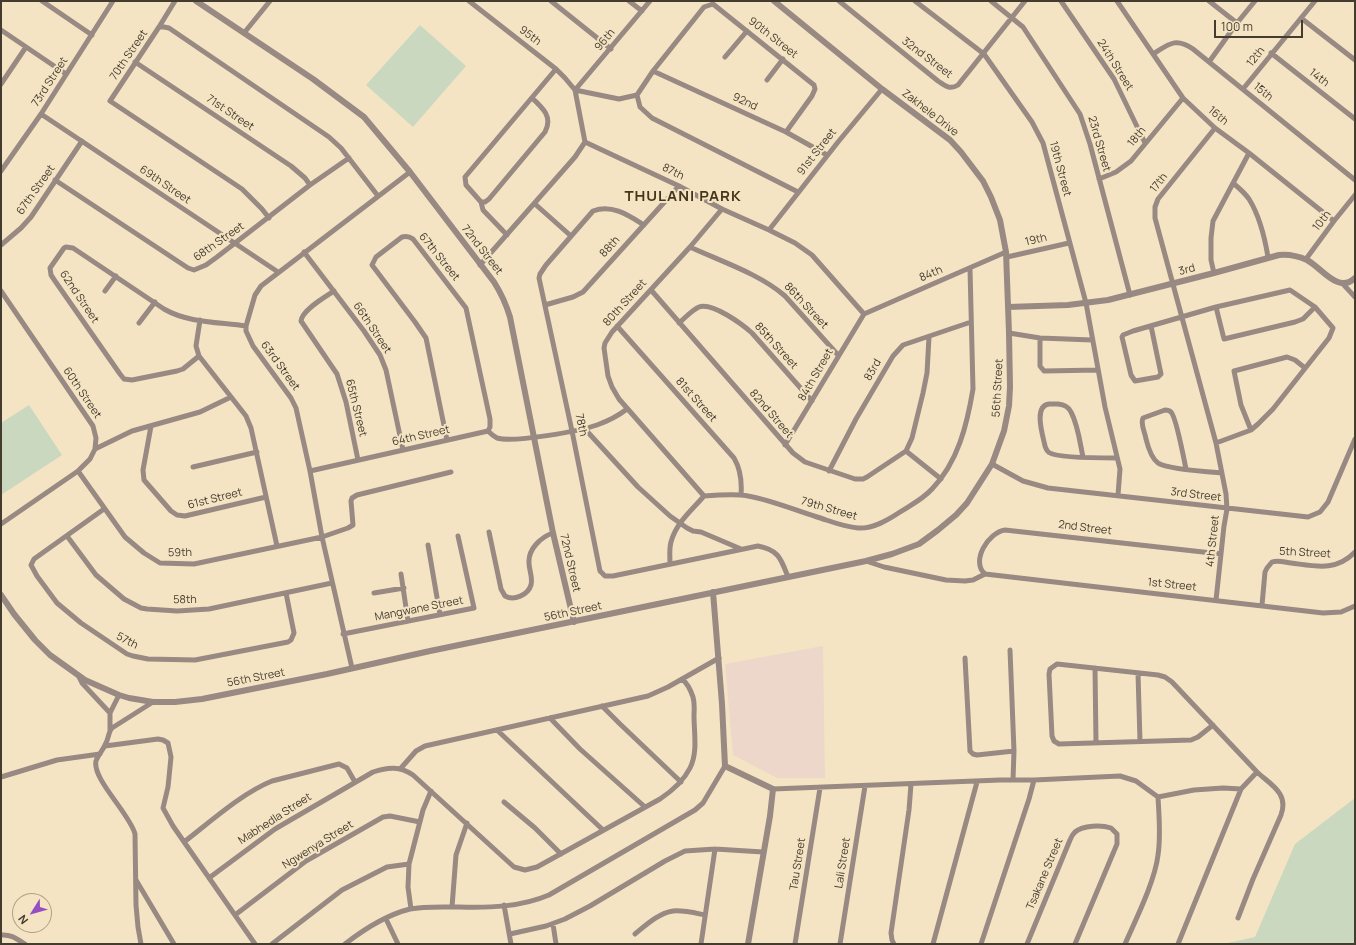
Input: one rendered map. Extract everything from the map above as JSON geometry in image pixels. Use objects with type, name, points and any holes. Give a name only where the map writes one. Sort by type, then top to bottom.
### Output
[{"type":"street","points":[[42,1],[92,35]]},
{"type":"street","name":"73rd Street","points":[[1,172],[41,114],[113,1]]},
{"type":"street","points":[[159,28],[175,1]]},
{"type":"street","name":"72nd Street","points":[[196,1],[359,112],[373,126],[410,172],[494,282],[507,308],[574,622]]},
{"type":"street","points":[[244,33],[270,1]]},
{"type":"street","name":"95th","points":[[469,1],[556,69],[575,90]]},
{"type":"street","points":[[551,1],[611,49]]},
{"type":"street","points":[[629,1],[642,11]]},
{"type":"street","name":"96th","points":[[575,90],[650,1]]},
{"type":"street","name":"Zakhele Drive","points":[[774,1],[882,89],[950,140],[983,181],[996,208],[1007,254],[1008,307]]},
{"type":"street","name":"32nd Street","points":[[839,1],[945,86],[954,88],[984,54],[1025,1]]},
{"type":"street","name":"19th Street","points":[[915,1],[984,54],[1038,130],[1043,142],[1052,171],[1069,243],[1086,303],[1105,407],[1120,474],[1118,495]]},
{"type":"street","name":"23rd Street","points":[[991,1],[1023,27],[1080,114],[1090,144],[1130,295]]},
{"type":"street","name":"24th Street","points":[[1060,1],[1114,79],[1145,143]]},
{"type":"street","name":"16th","points":[[1117,1],[1183,98],[1215,128],[1249,153],[1334,221]]},
{"type":"street","points":[[1209,1],[1236,23]]},
{"type":"street","points":[[1209,62],[1236,23],[1255,1]]},
{"type":"street","name":"12th","points":[[1243,89],[1315,1]]},
{"type":"street","name":"90th Street","points":[[637,95],[653,71],[704,7],[710,4],[716,5],[812,82],[815,87],[812,96],[786,132]]},
{"type":"street","points":[[1301,18],[1355,60]]},
{"type":"street","name":"70th Street","points":[[269,218],[242,189],[110,101],[159,28],[169,28],[323,132],[334,141],[349,158],[378,196]]},
{"type":"street","points":[[1,30],[66,74]]},
{"type":"street","points":[[725,57],[747,31]]},
{"type":"street","name":"15th","points":[[1153,54],[1167,45],[1184,42],[1355,180]]},
{"type":"street","points":[[1,84],[26,47]]},
{"type":"street","name":"14th","points":[[1271,53],[1355,120]]},
{"type":"street","points":[[767,80],[783,59]]},
{"type":"street","name":"71st Street","points":[[135,62],[291,166],[310,186]]},
{"type":"street","points":[[507,235],[484,210],[481,202],[466,185],[465,177],[556,69]]},
{"type":"street","name":"92nd","points":[[653,71],[786,132],[827,155]]},
{"type":"street","name":"91st Street","points":[[769,230],[827,155],[882,89]]},
{"type":"street","points":[[480,265],[535,204],[585,142],[575,90],[619,99],[637,95],[640,107],[652,118],[798,192]]},
{"type":"street","points":[[481,202],[485,202],[489,199],[548,128],[548,117],[542,106],[532,98]]},
{"type":"street","name":"18th","points":[[1099,179],[1116,172],[1131,161],[1183,98]]},
{"type":"street","name":"69th Street","points":[[41,114],[278,272]]},
{"type":"street","name":"17th","points":[[1174,284],[1155,218],[1155,207],[1158,199],[1215,128]]},
{"type":"street","name":"67th Street","points":[[1,245],[21,228],[31,217],[82,141]]},
{"type":"street","name":"87th","points":[[585,142],[679,186],[722,209],[796,243],[812,255],[864,314]]},
{"type":"street","points":[[1214,273],[1211,260],[1212,226],[1216,214],[1249,153]]},
{"type":"street","name":"68th Street","points":[[55,180],[188,268],[194,270],[206,265],[349,158]]},
{"type":"street","points":[[246,326],[255,295],[258,290],[278,272],[410,172]]},
{"type":"street","points":[[1233,183],[1251,204],[1265,238],[1268,257]]},
{"type":"street","name":"88th","points":[[545,305],[573,297],[583,292],[679,186]]},
{"type":"street","name":"10th","points":[[1306,259],[1355,195]]},
{"type":"street","points":[[535,204],[571,236]]},
{"type":"street","name":"78th","points":[[644,225],[615,210],[609,208],[599,209],[589,215],[540,274],[540,286],[602,573],[605,576],[614,576],[758,546],[772,550],[778,555],[788,577]]},
{"type":"street","name":"80th Street","points":[[704,496],[627,409],[612,387],[608,376],[605,343],[617,326],[690,247],[722,209]]},
{"type":"street","name":"67th Street","points":[[447,440],[426,338],[372,265],[376,257],[405,236],[413,239],[466,308],[490,419],[490,427],[488,431]]},
{"type":"street","name":"19th","points":[[1007,254],[1069,243]]},
{"type":"street","name":"62nd Street","points":[[200,356],[178,371],[132,380],[127,380],[122,377],[55,281],[50,270],[64,248],[69,247],[78,251],[177,316],[246,326]]},
{"type":"street","name":"86th Street","points":[[690,247],[761,279],[777,289],[838,355]]},
{"type":"street","name":"66th Street","points":[[304,252],[364,331],[380,355],[386,370],[403,450]]},
{"type":"street","name":"84th","points":[[864,314],[1007,254]]},
{"type":"street","name":"3rd","points":[[1008,307],[1086,303],[1108,300],[1174,284],[1268,257],[1288,254],[1306,259],[1335,282],[1343,284],[1355,297]]},
{"type":"street","name":"79th Street","points":[[704,496],[742,495],[765,500],[847,527],[863,528],[875,525],[902,511],[931,490],[941,479],[958,449],[973,389],[970,269]]},
{"type":"street","points":[[105,291],[116,276]]},
{"type":"street","points":[[1343,284],[1351,282],[1355,278]]},
{"type":"street","name":"4th Street","points":[[1174,284],[1216,443],[1226,494],[1227,509],[1216,600]]},
{"type":"street","name":"82nd Street","points":[[651,290],[785,445],[804,462],[855,479],[863,479],[906,451]]},
{"type":"street","points":[[1151,326],[1161,374],[1158,377],[1135,381],[1131,375],[1122,336],[1124,334],[1182,316],[1290,290],[1315,307],[1334,328],[1329,338],[1273,409],[1251,430],[1216,443]]},
{"type":"street","name":"60th Street","points":[[1,291],[93,426],[96,438],[95,449]]},
{"type":"street","name":"65th Street","points":[[334,291],[307,310],[301,321],[337,374],[346,402],[358,460]]},
{"type":"street","points":[[139,323],[155,302]]},
{"type":"street","name":"85th Street","points":[[680,323],[694,310],[702,306],[713,308],[730,317],[752,333],[812,401]]},
{"type":"street","name":"56th Street","points":[[1,596],[35,640],[50,655],[78,675],[96,686],[119,695],[153,702],[202,699],[866,561],[892,554],[919,544],[956,515],[967,503],[992,464],[1004,431],[1009,406],[1008,307]]},
{"type":"street","points":[[1216,307],[1224,339],[1295,322],[1303,319],[1315,307]]},
{"type":"street","name":"84th Street","points":[[785,445],[864,314]]},
{"type":"street","points":[[200,320],[196,346],[200,356],[248,421],[257,452],[277,546]]},
{"type":"street","name":"83rd","points":[[829,471],[856,419],[893,356],[903,345],[971,322]]},
{"type":"street","name":"63rd Street","points":[[246,326],[248,336],[253,346],[287,391],[294,403],[310,471],[332,584],[352,668]]},
{"type":"street","name":"81st Street","points":[[617,326],[734,458],[738,464],[742,495]]},
{"type":"street","points":[[1009,333],[1040,338],[1092,340]]},
{"type":"street","points":[[929,337],[927,373],[923,393],[912,438],[906,451],[941,479]]},
{"type":"street","points":[[1040,338],[1040,366],[1044,371],[1098,370]]},
{"type":"street","points":[[1251,430],[1241,405],[1234,371],[1287,357],[1295,360],[1305,368]]},
{"type":"street","points":[[1,524],[78,471],[90,459],[95,449],[122,435],[200,412],[231,397]]},
{"type":"street","points":[[1083,457],[1070,410],[1063,405],[1048,404],[1045,406],[1040,413],[1047,450],[1050,453],[1055,455],[1083,457],[1117,458]]},
{"type":"street","points":[[488,431],[492,435],[499,438],[510,439],[572,431],[606,421],[627,409]]},
{"type":"street","points":[[1186,469],[1176,422],[1172,413],[1165,410],[1143,418],[1142,425],[1152,456],[1160,465],[1166,467],[1222,473]]},
{"type":"street","name":"61st Street","points":[[151,426],[143,470],[144,480],[174,514],[185,516],[266,497]]},
{"type":"street","points":[[584,428],[638,487],[660,508],[693,531],[701,532],[742,550]]},
{"type":"street","name":"64th Street","points":[[310,471],[488,431]]},
{"type":"street","name":"3rd Street","points":[[992,464],[1023,481],[1040,486],[1227,509],[1308,517],[1322,510],[1328,502],[1355,439]]},
{"type":"street","points":[[192,467],[257,452]]},
{"type":"street","name":"59th","points":[[78,471],[129,542],[152,560],[160,563],[194,564],[322,537],[348,528],[353,525],[351,501],[352,498],[357,495],[451,472]]},
{"type":"street","points":[[670,564],[671,542],[680,523],[704,496]]},
{"type":"street","name":"57th","points":[[104,509],[34,559],[32,562],[32,569],[52,597],[63,608],[120,650],[133,656],[148,659],[195,660],[288,642],[291,640],[294,633],[286,593]]},
{"type":"street","name":"2nd Street","points":[[985,574],[980,565],[982,550],[995,533],[1005,530],[1221,554]]},
{"type":"street","points":[[489,532],[501,589],[505,596],[512,598],[523,595],[529,590],[531,583],[528,561],[529,557],[540,540],[554,533]]},
{"type":"street","name":"58th","points":[[67,536],[96,575],[124,599],[141,608],[177,611],[203,610],[332,584]]},
{"type":"street","name":"Mangwane Street","points":[[343,634],[474,608],[458,536]]},
{"type":"street","points":[[428,545],[440,615]]},
{"type":"street","name":"5th Street","points":[[1262,605],[1265,572],[1266,568],[1272,562],[1330,566],[1343,562],[1355,552]]},
{"type":"street","points":[[866,561],[884,567],[946,580],[972,580],[985,574]]},
{"type":"street","points":[[401,574],[408,621]]},
{"type":"street","name":"1st Street","points":[[985,574],[1334,613],[1341,612],[1355,606]]},
{"type":"street","points":[[374,593],[404,588]]},
{"type":"street","points":[[345,944],[362,931],[411,909],[452,907],[482,908],[537,900],[549,895],[695,810],[702,803],[725,766],[719,658],[712,592]]},
{"type":"street","points":[[1010,650],[1014,751],[1013,780]]},
{"type":"street","points":[[682,679],[690,691],[694,706],[695,749],[693,762],[681,782],[668,794],[561,854],[531,869],[520,869],[514,867],[413,775],[401,768],[416,751],[425,746],[648,696],[719,658]]},
{"type":"street","points":[[965,658],[970,751],[976,755],[1014,751]]},
{"type":"street","points":[[1213,725],[1193,740],[1061,744],[1053,740],[1052,736],[1049,674],[1051,667],[1057,664],[1158,675],[1169,679],[1213,725],[1257,772],[1279,792],[1283,799],[1284,805],[1281,815],[1253,878],[1238,918]]},
{"type":"street","points":[[1095,668],[1096,743]]},
{"type":"street","points":[[1138,673],[1140,741]]},
{"type":"street","points":[[78,675],[82,683],[110,713]]},
{"type":"street","points":[[119,695],[110,713],[110,730],[105,746],[96,764],[98,772],[134,829],[136,838],[135,879],[138,927],[142,944]]},
{"type":"street","points":[[110,730],[120,722],[153,702]]},
{"type":"street","points":[[602,706],[681,782]]},
{"type":"street","points":[[550,718],[580,749],[645,807]]},
{"type":"street","points":[[497,730],[603,830]]},
{"type":"street","points":[[105,746],[158,739],[163,740],[168,744],[171,757],[168,787],[163,808],[170,822],[255,944]]},
{"type":"street","points":[[1,777],[57,760],[100,754]]},
{"type":"street","points":[[184,842],[242,798],[264,784],[272,781],[339,764],[347,768],[355,782]]},
{"type":"street","points":[[725,766],[773,789],[1034,780],[1102,776],[1126,777],[1136,781],[1158,797],[1194,790],[1223,788],[1241,789]]},
{"type":"street","name":"Mabhedla Street","points":[[209,878],[275,829],[355,782],[380,770],[388,768],[401,768]]},
{"type":"street","points":[[1178,944],[1241,789],[1257,772]]},
{"type":"street","points":[[981,944],[1034,780]]},
{"type":"street","points":[[933,944],[977,782]]},
{"type":"street","points":[[894,944],[891,933],[909,810],[911,784]]},
{"type":"street","name":"Lali Street","points":[[840,944],[864,786]]},
{"type":"street","name":"Tau Street","points":[[795,944],[820,788]]},
{"type":"street","points":[[748,944],[770,816],[773,789]]},
{"type":"street","points":[[411,909],[408,887],[409,864],[420,822],[431,791]]},
{"type":"street","points":[[1125,944],[1149,886],[1158,857],[1160,832],[1158,797]]},
{"type":"street","points":[[504,802],[539,831],[561,854]]},
{"type":"street","name":"Ngwenya Street","points":[[235,915],[306,861],[383,817],[390,816],[420,822]]},
{"type":"street","points":[[452,907],[456,855],[467,823]]},
{"type":"street","name":"Tsakane Street","points":[[1027,944],[1074,833],[1080,829],[1086,828],[1111,828],[1117,834],[1117,844],[1075,944]]},
{"type":"street","points":[[510,934],[553,924],[576,914],[652,868],[677,855],[691,850],[715,849],[763,852]]},
{"type":"street","points":[[701,944],[715,849]]},
{"type":"street","points":[[272,944],[342,890],[387,867],[409,864]]},
{"type":"street","points":[[135,879],[174,944]]},
{"type":"street","points":[[504,906],[512,944]]},
{"type":"street","points":[[635,934],[654,919],[670,912],[678,911],[705,915]]},
{"type":"street","points":[[386,919],[398,944]]},
{"type":"street","points":[[553,924],[556,944]]},
{"type":"street","points":[[1,935],[6,934],[15,937],[24,944]]},
{"type":"shaded area","points":[[823,646],[825,778],[777,778],[733,755],[725,664]]},
{"type":"green space","points":[[420,25],[466,66],[413,127],[366,85]]},
{"type":"green space","points":[[29,405],[62,455],[1,495],[1,423]]},
{"type":"green space","points":[[1355,798],[1355,944],[1223,944],[1255,937],[1295,844]]},
{"type":"district","name":"THULANI PARK","points":[[683,197]]}]
